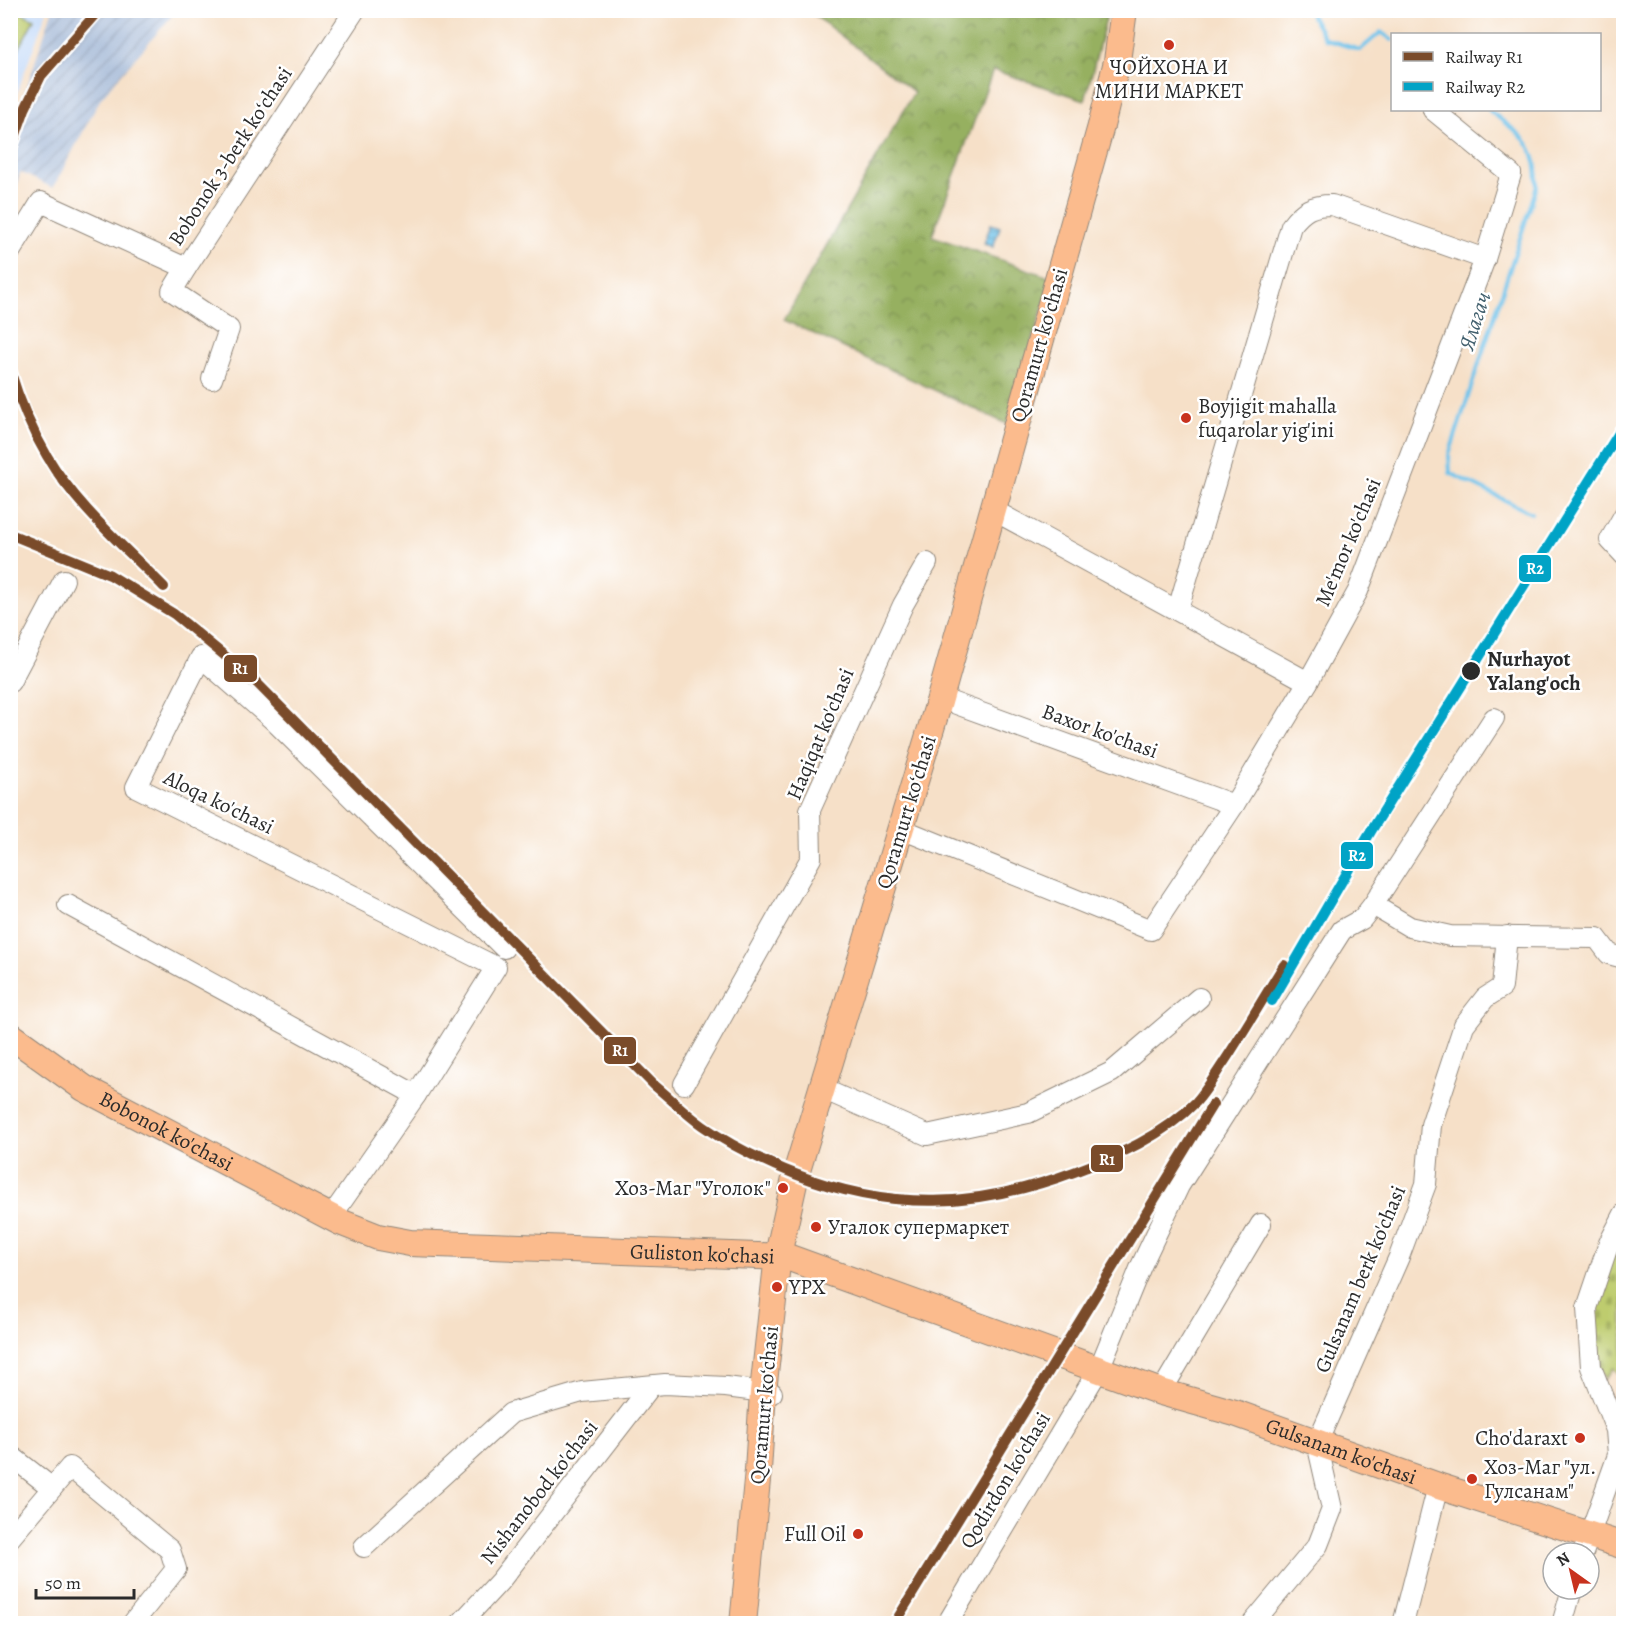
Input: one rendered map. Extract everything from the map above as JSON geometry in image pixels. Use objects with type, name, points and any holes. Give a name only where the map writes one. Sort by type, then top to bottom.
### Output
[{"type":"main road","name":"Qoramurt koʻchasi","points":[[782,1256],[909,832],[951,702],[996,511],[1101,126],[1117,61],[1124,10]]},
{"type":"main road","name":"Qoramurt koʻchasi","points":[[743,1623],[782,1256],[796,1174],[901,831],[1111,116],[1128,45],[1132,10]]},
{"type":"main road","name":"Bobonok ko'chasi","points":[[10,1035],[84,1088],[331,1217]]},
{"type":"main road","name":"Guliston ko'chasi","points":[[331,1217],[368,1233],[410,1243],[782,1256],[1060,1353]]},
{"type":"main road","name":"Gulsanam ko'chasi","points":[[1060,1353],[1099,1370],[1161,1392],[1235,1413],[1438,1486],[1581,1541]]},
{"type":"main road","name":"Qoramurt koʻchasi","points":[[751,1623],[767,1392]]},
{"type":"main road","name":"Gulsanam ko'chasi","points":[[1601,1544],[1623,1546]]},
{"type":"street","name":"Bobonok 3-berk koʻchasi","points":[[10,252],[41,202],[186,268],[355,10]]},
{"type":"street","name":"Me'mor ko'chasi","points":[[909,832],[1151,930],[1234,805],[1308,682],[1358,591],[1485,259],[1511,174],[1434,111]]},
{"type":"street","points":[[1178,609],[1291,226],[1301,212],[1317,205],[1332,205],[1485,259]]},
{"type":"street","points":[[186,268],[172,291],[229,329],[212,379]]},
{"type":"street","points":[[996,511],[1308,682]]},
{"type":"street","points":[[1623,515],[1610,540],[1623,555]]},
{"type":"street","name":"Haqiqat ko'chasi","points":[[684,1084],[811,858],[810,810],[903,605],[927,563]]},
{"type":"street","points":[[10,682],[64,580]]},
{"type":"street","name":"Aloqa ko'chasi","points":[[416,1095],[496,967],[136,787],[201,657],[273,720],[504,948]]},
{"type":"street","name":"Baxor ko'chasi","points":[[951,702],[1234,805]]},
{"type":"street","name":"Qodirdon ko'chasi","points":[[947,1623],[1099,1370],[1141,1266],[1179,1186],[1342,930],[1362,919],[1373,905],[1494,718]]},
{"type":"street","points":[[68,904],[416,1095],[331,1217]]},
{"type":"street","points":[[1373,905],[1399,922],[1430,932],[1472,938],[1508,936],[1597,938],[1609,954],[1623,958]]},
{"type":"street","name":"Gulsanam berk ko'chasi","points":[[1317,1443],[1399,1257],[1426,1184],[1431,1125],[1464,1025],[1485,998],[1502,987],[1508,936]]},
{"type":"street","points":[[832,1093],[927,1134],[1028,1113],[1112,1072],[1199,998]]},
{"type":"street","points":[[1587,1541],[1618,1455],[1616,1430],[1591,1367],[1587,1308],[1609,1243],[1623,1214]]},
{"type":"street","points":[[1161,1392],[1261,1224]]},
{"type":"street","points":[[364,1547],[511,1413],[582,1392],[665,1384],[767,1392]]},
{"type":"street","name":"Nishanobod ko'chasi","points":[[460,1623],[500,1581],[651,1386]]},
{"type":"street","points":[[1252,1623],[1318,1545],[1332,1509],[1317,1443]]},
{"type":"street","points":[[10,1455],[52,1488]]},
{"type":"street","points":[[10,1538],[70,1467],[170,1550],[176,1569],[132,1623]]},
{"type":"street","points":[[1403,1623],[1438,1486]]},
{"type":"street","points":[[1562,1623],[1568,1601]]},
{"type":"shaded area","points":[[11,11],[47,11],[11,109]]},
{"type":"shaded area","points":[[52,11],[176,11],[101,98],[53,188],[20,172],[12,208],[11,135]]},
{"type":"green space","points":[[11,10],[34,19],[11,64]]},
{"type":"green space","points":[[809,11],[1108,11],[1085,100],[993,70],[932,236],[1052,278],[1007,424],[784,320],[914,92]]},
{"type":"green space","points":[[1623,1221],[1623,1377],[1613,1368],[1605,1379],[1593,1352],[1593,1307]]},
{"type":"water","points":[[991,224],[1000,227],[993,247],[984,244]]},
{"type":"waterway","name":"Ялагач","points":[[1308,10],[1325,39],[1360,50],[1381,32],[1391,39]]},
{"type":"waterway","name":"Ялагач","points":[[1490,111],[1519,134],[1531,149],[1537,171],[1537,186],[1449,455],[1450,473],[1531,513]]},
{"type":"rail line","name":"R1","points":[[10,151],[25,109],[41,76],[99,10]]},
{"type":"rail line","name":"R1","points":[[10,370],[31,425],[59,474],[86,509],[164,587]]},
{"type":"rail line","name":"R2","points":[[1272,1001],[1373,828],[1624,425]]},
{"type":"rail line","name":"R1","points":[[10,534],[110,575],[174,614],[253,679],[654,1085],[697,1121],[725,1140],[795,1174],[866,1195],[901,1200],[935,1201],[1004,1193],[1038,1184],[1107,1159],[1154,1135],[1196,1102],[1232,1050],[1284,965]]},
{"type":"rail line","name":"R1","points":[[894,1624],[1213,1104]]},
{"type":"place","name":"ЧОЙХОНА И МИНИ МАРКЕТ","points":[[1169,45]]},
{"type":"place","name":"Boyjigit mahalla fuqarolar yig'ini","points":[[1186,418]]},
{"type":"place","name":"Nurhayot Yalang'och","points":[[1471,671]]},
{"type":"place","name":"Хоз-Маг \"Уголок\"","points":[[783,1188]]},
{"type":"place","name":"Угалок супермаркет","points":[[816,1227]]},
{"type":"place","name":"YPX","points":[[777,1287]]},
{"type":"place","name":"Cho'daraxt","points":[[1580,1438]]},
{"type":"place","name":"Хоз-Маг \"ул. Гулсанам\"","points":[[1472,1479]]},
{"type":"place","name":"Full Oil","points":[[858,1534]]}]
